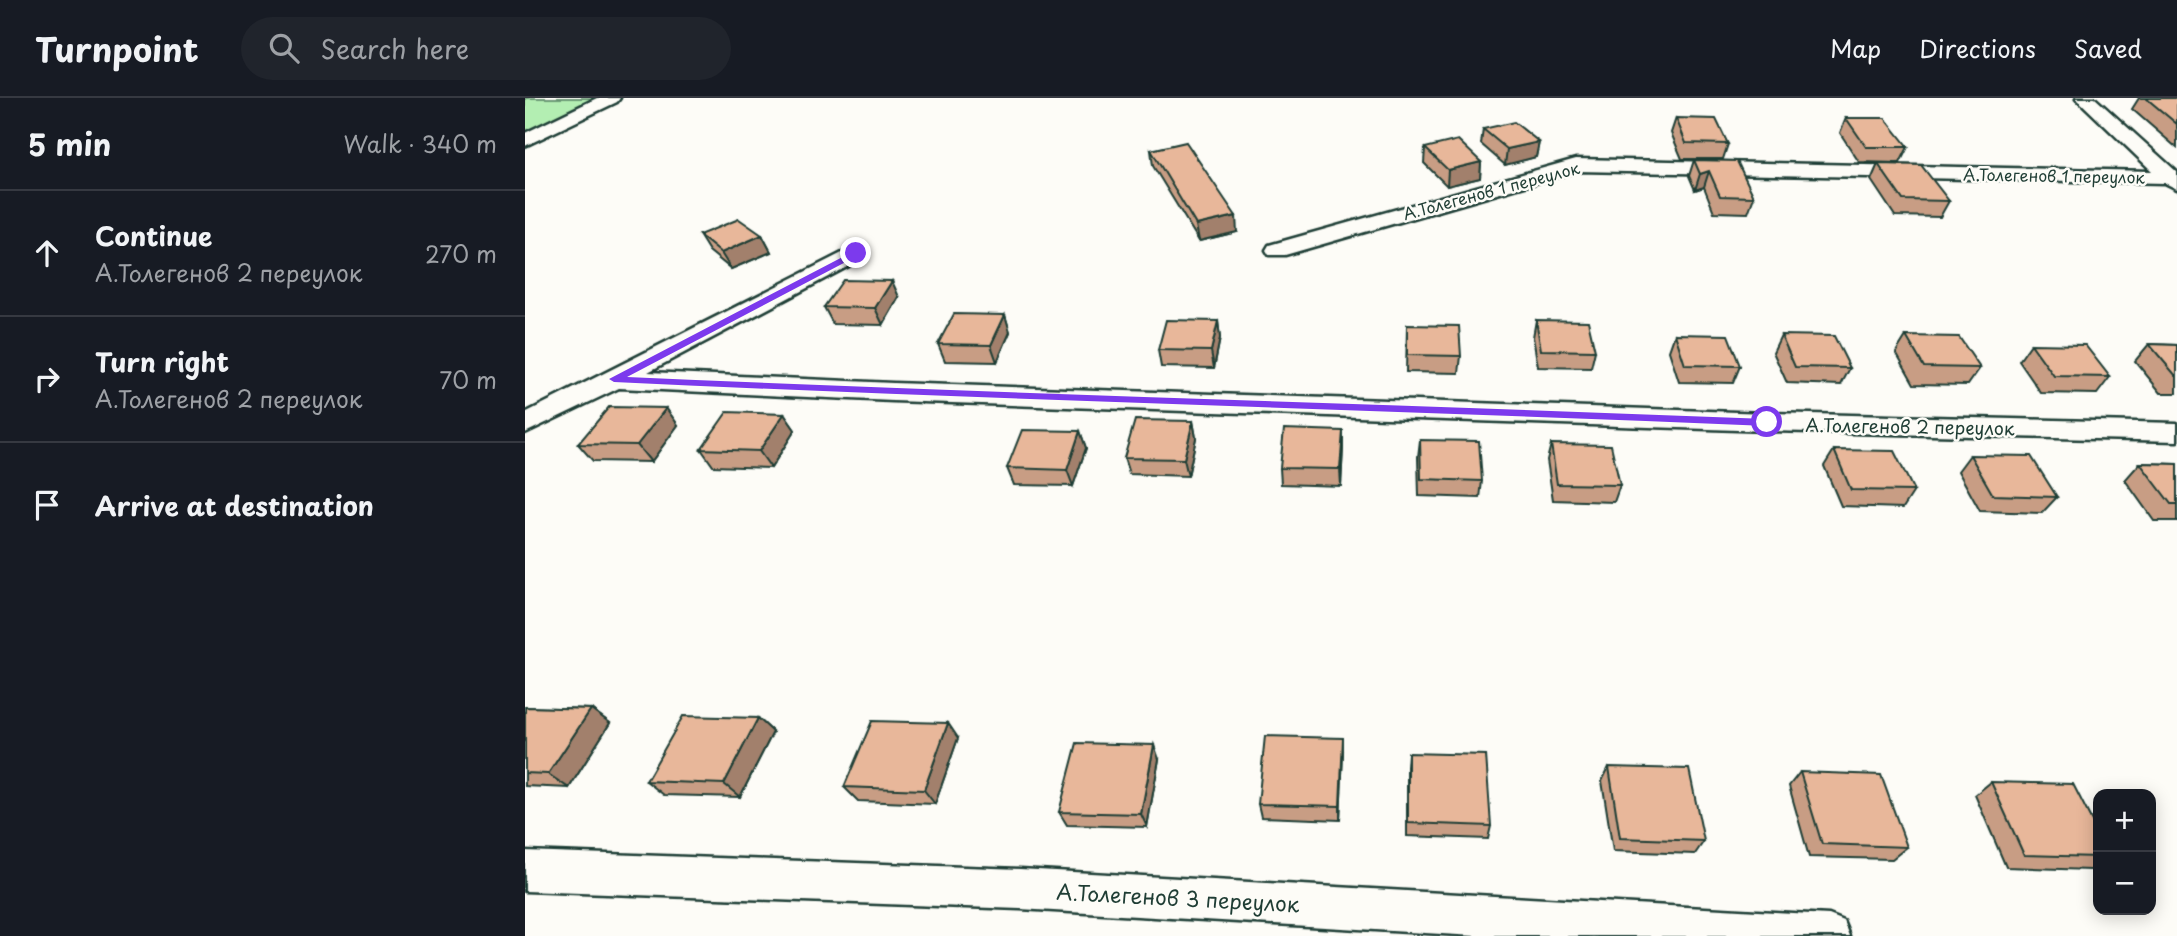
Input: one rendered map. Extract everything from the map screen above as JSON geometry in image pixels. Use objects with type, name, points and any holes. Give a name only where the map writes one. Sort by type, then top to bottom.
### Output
[{"type":"street","points":[[525,140],[611,98]]},
{"type":"street","points":[[2085,98],[2174,180]]},
{"type":"street","name":"А.Толегенов 1 переулок","points":[[1277,250],[1576,164],[2174,180]]},
{"type":"street","points":[[525,424],[856,253]]},
{"type":"street","name":"А.Толегенов 2 переулок","points":[[614,379],[893,392],[1315,404],[1767,422],[2177,432]]},
{"type":"street","name":"А.Толегенов 3 переулок","points":[[525,872],[1020,889],[1829,936]]},
{"type":"green space","points":[[525,98],[603,98],[525,135]]},
{"type":"building","points":[[2146,98],[2177,98],[2177,124]]},
{"type":"building","points":[[1676,118],[1716,119],[1728,144],[1686,143]]},
{"type":"building","points":[[1846,118],[1885,118],[1908,147],[1866,147]]},
{"type":"building","points":[[1514,122],[1539,142],[1507,149],[1483,129]]},
{"type":"building","points":[[1458,140],[1481,162],[1448,170],[1425,148]]},
{"type":"building","points":[[1186,142],[1236,216],[1196,225],[1151,150]]},
{"type":"building","points":[[1694,160],[1737,161],[1754,197],[1720,196],[1709,171],[1700,174]]},
{"type":"building","points":[[1878,164],[1921,165],[1949,201],[1903,200]]},
{"type":"building","points":[[739,219],[762,235],[721,253],[699,235]]},
{"type":"building","points":[[843,280],[892,281],[875,308],[824,307]]},
{"type":"building","points":[[954,314],[1005,315],[991,345],[938,344]]},
{"type":"building","points":[[1166,320],[1218,321],[1211,351],[1158,350]]},
{"type":"building","points":[[1536,320],[1588,321],[1595,351],[1541,350]]},
{"type":"building","points":[[1407,325],[1459,326],[1461,356],[1407,355]]},
{"type":"building","points":[[1675,334],[1728,335],[1740,366],[1685,365]]},
{"type":"building","points":[[1781,335],[1834,336],[1850,368],[1795,367]]},
{"type":"building","points":[[1906,336],[1959,337],[1980,368],[1924,367]]},
{"type":"building","points":[[2031,344],[2085,345],[2110,377],[2054,376]]},
{"type":"building","points":[[2149,344],[2177,345],[2177,376],[2176,376]]},
{"type":"building","points":[[609,407],[666,408],[637,445],[578,444]]},
{"type":"building","points":[[727,412],[784,414],[759,451],[701,449]]},
{"type":"building","points":[[1135,420],[1193,421],[1184,459],[1124,458]]},
{"type":"building","points":[[1284,429],[1343,431],[1340,469],[1280,468]]},
{"type":"building","points":[[1022,430],[1080,431],[1067,470],[1007,468]]},
{"type":"building","points":[[1420,440],[1479,441],[1482,481],[1421,479]]},
{"type":"building","points":[[1551,444],[1611,445],[1620,485],[1557,484]]},
{"type":"building","points":[[1834,450],[1894,451],[1914,491],[1851,490]]},
{"type":"building","points":[[1970,455],[2031,456],[2057,497],[1993,495]]},
{"type":"building","points":[[2140,463],[2177,464],[2177,504],[2171,504]]},
{"type":"building","points":[[525,707],[591,709],[548,774],[525,773]]},
{"type":"building","points":[[683,716],[758,718],[724,784],[646,781]]},
{"type":"building","points":[[872,721],[948,723],[924,790],[844,787]]},
{"type":"building","points":[[1265,736],[1343,738],[1340,806],[1258,804]]},
{"type":"building","points":[[1077,743],[1154,745],[1141,814],[1059,812]]},
{"type":"building","points":[[1408,753],[1486,755],[1491,826],[1408,823]]},
{"type":"building","points":[[1609,767],[1689,769],[1704,841],[1620,838]]},
{"type":"building","points":[[1800,772],[1881,775],[1907,847],[1822,844]]},
{"type":"building","points":[[1991,782],[2073,784],[2093,823],[2093,857],[2024,855]]},
{"type":"route","points":[[856,253],[614,379],[893,392],[1767,422]]}]
